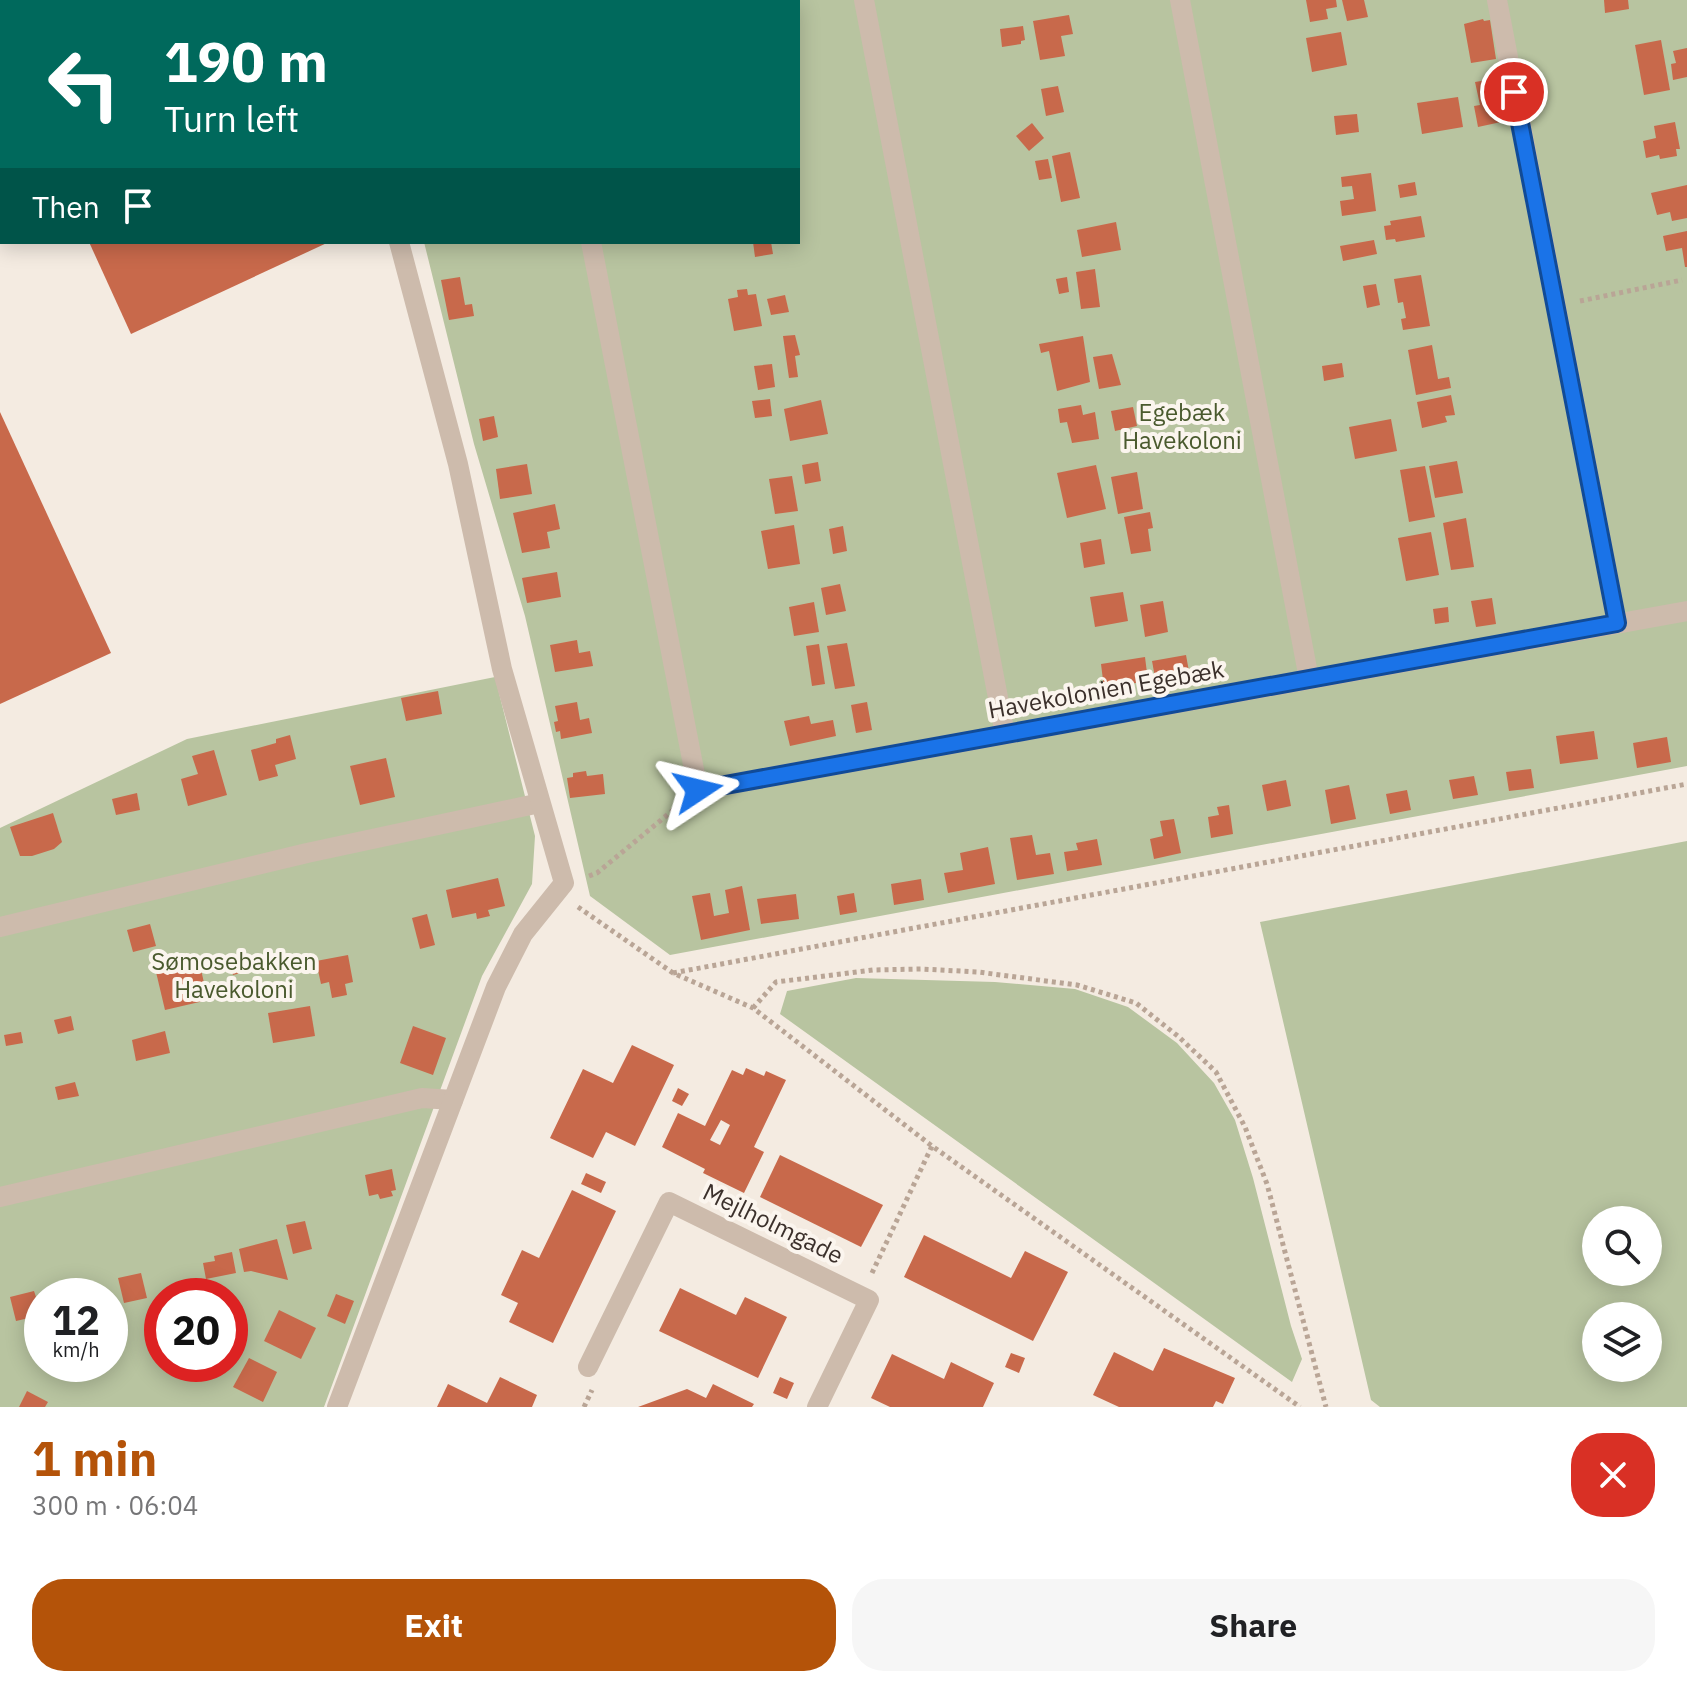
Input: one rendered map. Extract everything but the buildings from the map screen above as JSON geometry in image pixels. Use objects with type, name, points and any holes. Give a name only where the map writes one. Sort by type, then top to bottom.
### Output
[{"type":"street","points":[[864,0],[1005,734]]},
{"type":"street","points":[[1180,0],[1309,679]]},
{"type":"street","points":[[1497,0],[1617,623]]},
{"type":"street","points":[[337,1407],[496,987],[523,934],[564,883],[502,669],[458,464],[400,244]]},
{"type":"street","points":[[591,244],[698,790]]},
{"type":"street","name":"Havekolonien Egebæk","points":[[698,790],[1687,611]]},
{"type":"street","points":[[0,927],[307,853],[540,803]]},
{"type":"street","points":[[0,1197],[422,1098],[453,1100]]},
{"type":"street","name":"Mejlholmgade","points":[[588,1367],[669,1202],[861,1296]]},
{"type":"street","points":[[817,1407],[869,1300],[861,1296]]},
{"type":"path","points":[[1556,306],[1682,280]]},
{"type":"path","points":[[673,973],[1687,784]]},
{"type":"path","points":[[698,790],[597,873],[564,883],[577,906],[673,973],[753,1008],[932,1146],[1300,1407]]},
{"type":"path","points":[[753,1008],[776,982],[873,970],[921,969],[978,972],[1077,985],[1136,1003],[1216,1072],[1245,1127],[1267,1184],[1326,1407]]},
{"type":"path","points":[[861,1296],[932,1146]]},
{"type":"green space","name":"Egebæk Havekoloni","points":[[800,0],[1687,0],[1687,766],[670,955],[590,896],[525,616],[474,444],[424,244],[800,244]]},
{"type":"green space","name":"Sømosebakken Havekoloni","points":[[495,677],[535,836],[532,884],[482,976],[324,1407],[0,1407],[0,828],[187,739]]},
{"type":"green space","points":[[1687,841],[1687,1407],[1380,1407],[1371,1400],[1260,922]]},
{"type":"green space","points":[[856,978],[995,982],[1075,989],[1128,1007],[1177,1043],[1214,1083],[1235,1120],[1302,1359],[1292,1382],[780,1014],[787,991]]},
{"type":"route","points":[[698,790],[1617,623],[1514,92]]}]
